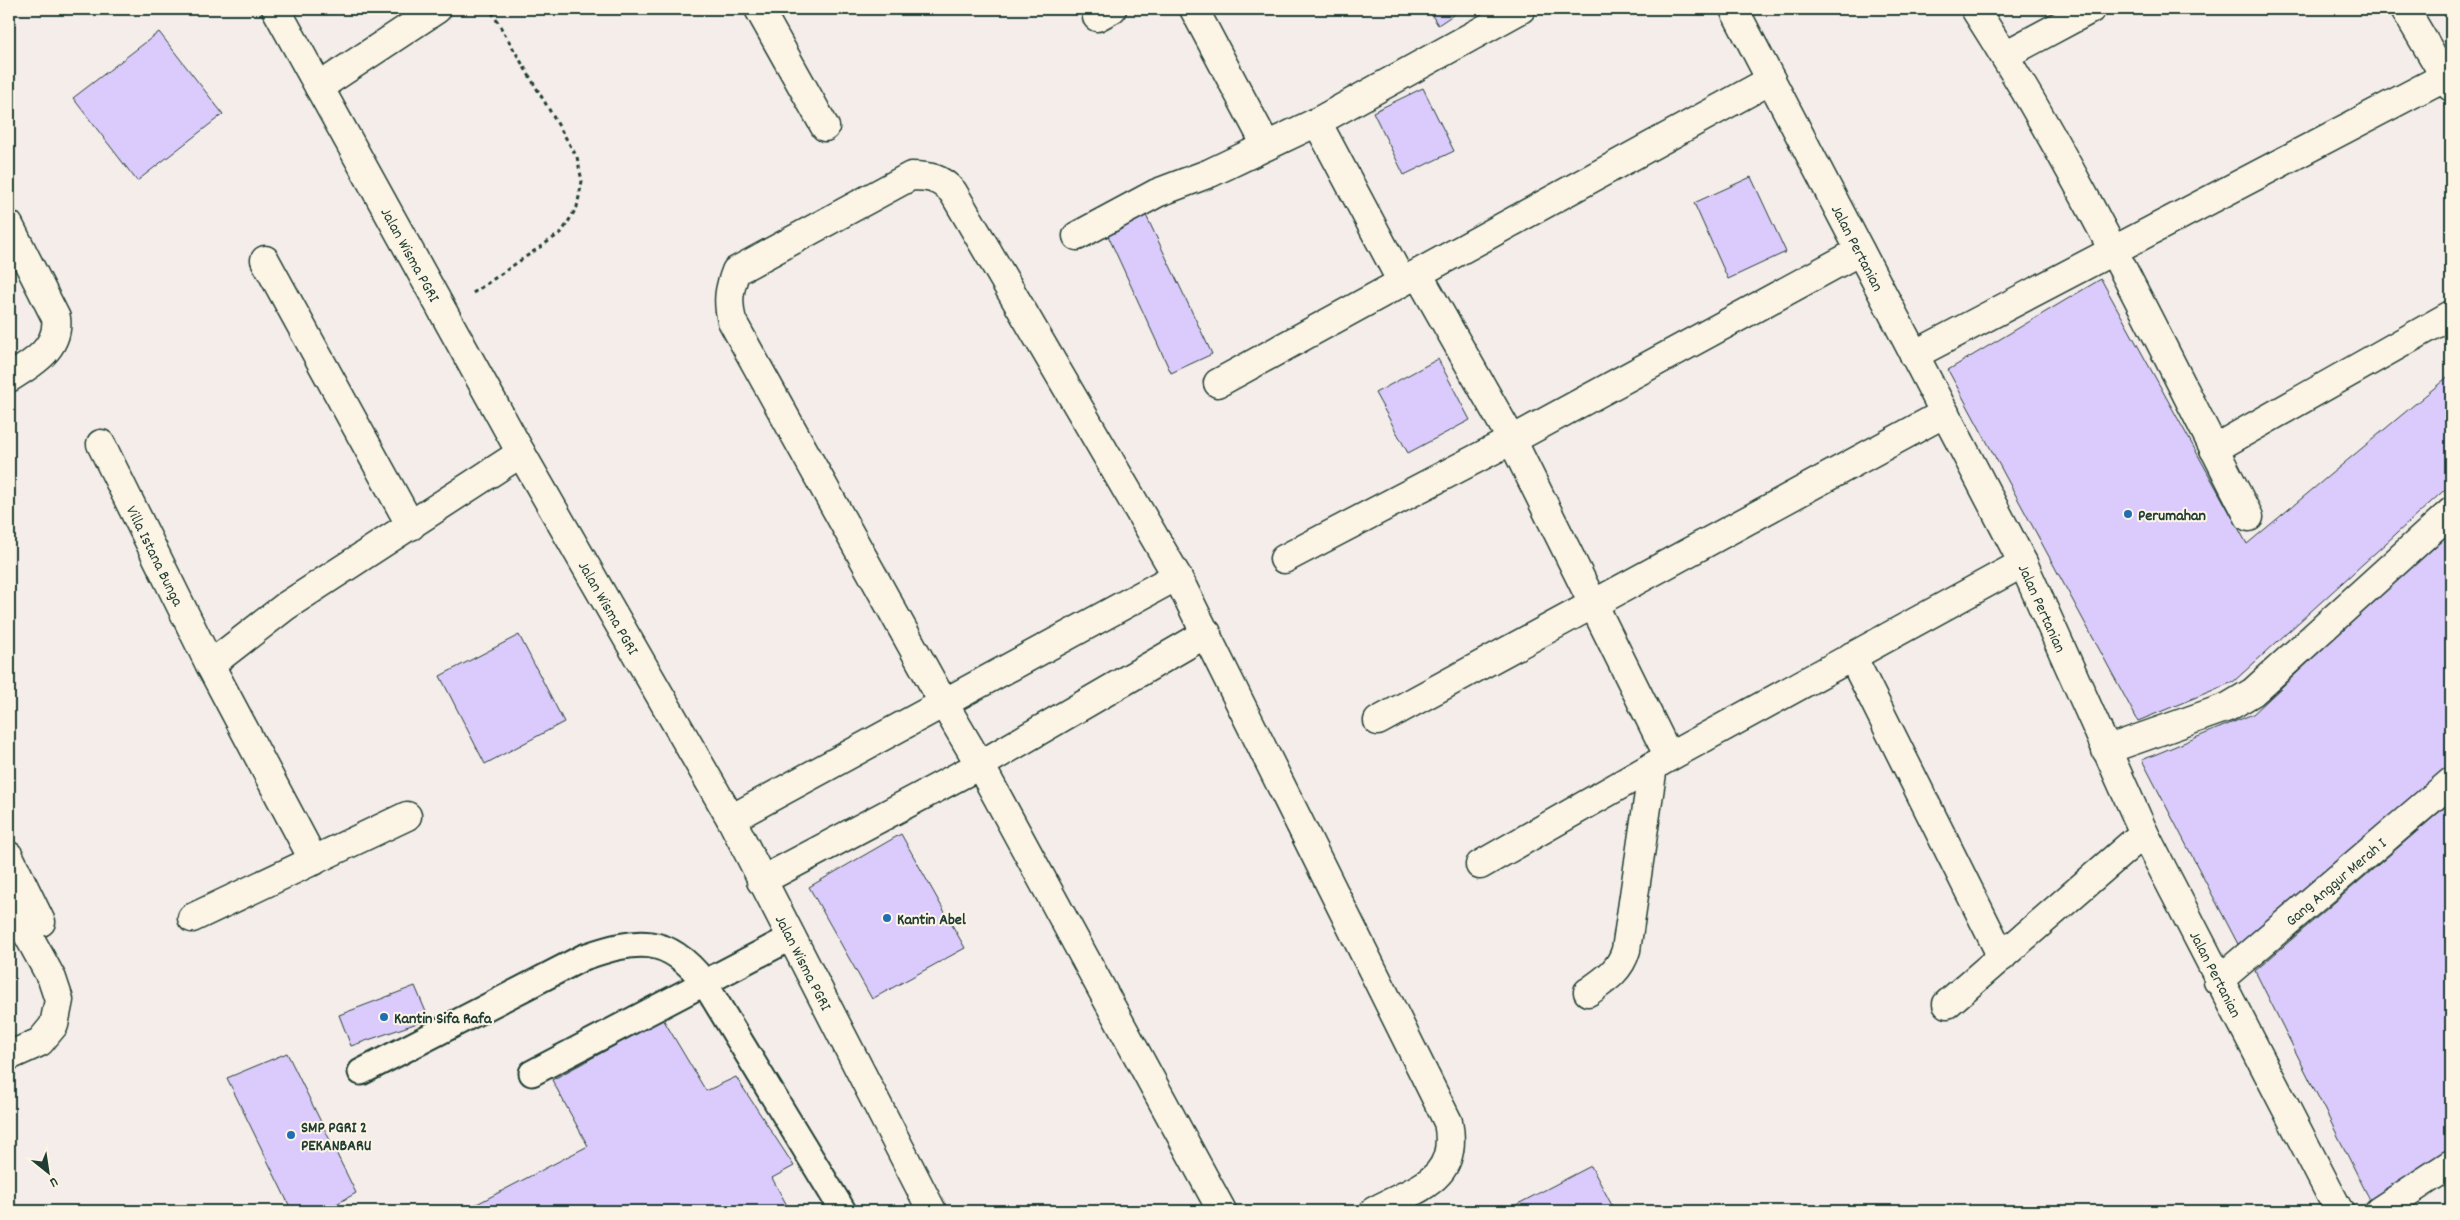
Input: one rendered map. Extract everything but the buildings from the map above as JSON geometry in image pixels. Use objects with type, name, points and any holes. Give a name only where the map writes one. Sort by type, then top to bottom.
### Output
[{"type":"street","name":"Jalan Wisma PGRI","points":[[276,9],[522,453],[730,819],[792,936],[932,1211]]},
{"type":"street","points":[[319,87],[437,9]]},
{"type":"street","points":[[760,9],[825,127]]},
{"type":"street","points":[[1194,9],[1266,145]]},
{"type":"street","points":[[1077,236],[1157,193],[1210,173],[1317,122],[1521,9]]},
{"type":"street","name":"Jalan Pertanian","points":[[1734,9],[2023,563],[2144,833],[2218,981],[2339,1211]]},
{"type":"street","points":[[1975,9],[2005,56],[2113,251],[2249,517]]},
{"type":"street","points":[[2005,56],[2091,9]]},
{"type":"street","points":[[1914,355],[2113,251],[2448,82],[2406,9]]},
{"type":"street","points":[[1218,383],[1772,80]]},
{"type":"street","points":[[1317,122],[1410,278],[1512,440],[1592,605],[1661,762],[1626,950],[1622,962],[1612,974],[1588,992]]},
{"type":"street","points":[[1222,1211],[980,765],[943,702],[732,321],[728,304],[729,288],[736,271],[911,176],[929,176],[942,181],[953,192],[1177,576],[1448,1122],[1450,1153],[1444,1168],[1436,1178],[1374,1211]]},
{"type":"street","points":[[9,225],[56,318],[58,331],[48,349],[35,362],[9,378]]},
{"type":"street","points":[[1284,559],[1512,440],[1860,251]]},
{"type":"street","points":[[265,260],[411,526]]},
{"type":"street","points":[[2214,449],[2451,315]]},
{"type":"street","points":[[1378,721],[1945,413]]},
{"type":"street","name":"Villa Istana Bunga","points":[[101,444],[210,665],[314,861]]},
{"type":"street","points":[[210,665],[286,606],[522,453]]},
{"type":"street","points":[[2106,750],[2228,708],[2253,692],[2451,512]]},
{"type":"street","points":[[1480,865],[1661,762],[2023,563]]},
{"type":"street","points":[[730,819],[1177,576]]},
{"type":"street","points":[[762,881],[980,765],[1206,633]]},
{"type":"street","points":[[1852,656],[2002,957]]},
{"type":"street","name":"Gang Anggur Merah I","points":[[2218,981],[2451,782]]},
{"type":"street","points":[[192,918],[407,816]]},
{"type":"street","points":[[1947,1004],[2144,833]]},
{"type":"street","points":[[9,856],[63,968]]},
{"type":"street","points":[[9,900],[52,979],[58,1000],[54,1025],[40,1042],[9,1056]]},
{"type":"street","points":[[2379,1211],[2451,1164]]},
{"type":"lane","points":[[532,1073],[792,936]]},
{"type":"lane","points":[[361,1072],[584,957],[617,946],[641,944],[674,953],[690,964],[704,982],[843,1211]]},
{"type":"path","points":[[444,313],[562,232],[577,207],[582,181],[577,157],[490,9]]},
{"type":"place","name":"Perumahan","points":[[2128,514]]},
{"type":"place","name":"Kantin Abel","points":[[887,918]]},
{"type":"place","name":"Kantin Sifa Rafa","points":[[384,1017]]},
{"type":"place","name":"SMP PGRI 2 PEKANBARU","points":[[291,1135]]}]
